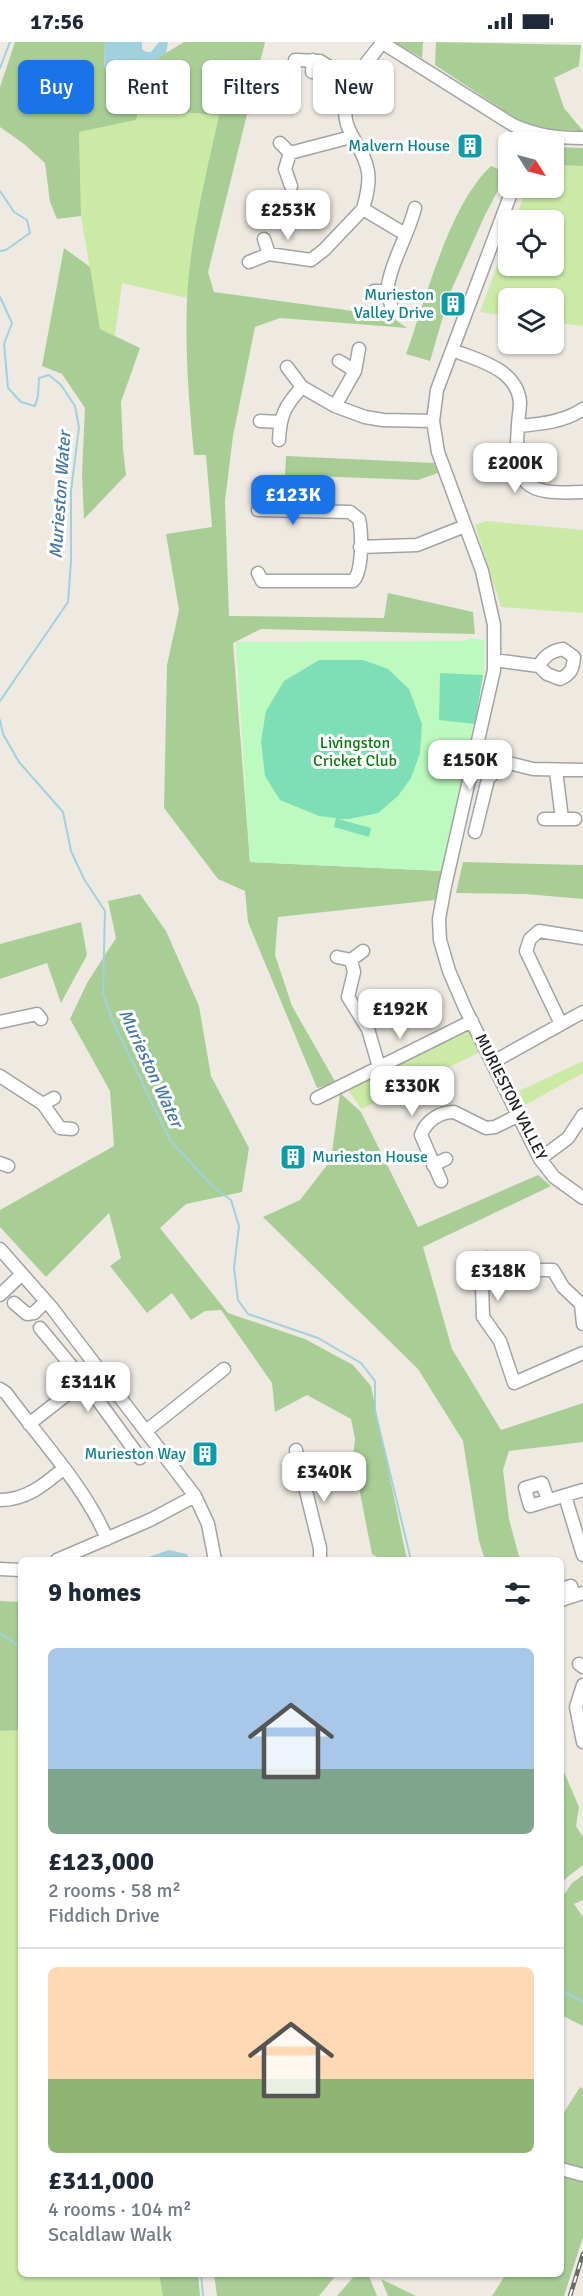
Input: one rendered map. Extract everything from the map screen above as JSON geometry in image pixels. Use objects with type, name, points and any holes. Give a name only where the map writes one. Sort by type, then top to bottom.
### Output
[{"type":"street","points":[[369,60],[381,42],[523,132]]},
{"type":"street","points":[[249,262],[270,254],[311,260],[324,250],[363,209],[368,173],[364,158],[351,137],[344,114]]},
{"type":"street","points":[[290,153],[351,137]]},
{"type":"street","points":[[564,138],[583,138]]},
{"type":"street","points":[[280,143],[290,153]]},
{"type":"street","points":[[290,153],[285,169],[291,186]]},
{"type":"street","name":"MURIESTON VALLEY","points":[[509,198],[437,390],[433,422],[438,452],[482,571],[494,625],[494,670],[445,886],[439,919],[440,940],[472,1021],[540,1159],[554,1177],[583,1198]]},
{"type":"street","points":[[391,306],[381,291],[389,277],[415,208]]},
{"type":"street","points":[[363,209],[405,234]]},
{"type":"street","points":[[264,239],[270,254]]},
{"type":"street","points":[[335,406],[355,371],[359,349]]},
{"type":"street","points":[[452,350],[498,368],[515,388],[520,401],[515,457],[520,476],[525,482],[536,488],[558,493],[583,492]]},
{"type":"street","points":[[339,360],[355,371]]},
{"type":"street","points":[[287,367],[302,387],[335,406],[374,418],[433,422]]},
{"type":"street","points":[[279,440],[284,408],[302,387]]},
{"type":"street","points":[[518,426],[544,423],[575,414],[583,409]]},
{"type":"street","points":[[260,421],[280,422]]},
{"type":"street","points":[[278,492],[278,510]]},
{"type":"street","points":[[258,510],[350,512],[359,519],[360,547],[359,571],[353,581],[262,581],[258,573]]},
{"type":"street","points":[[360,547],[409,547],[465,526]]},
{"type":"street","points":[[494,660],[539,666]]},
{"type":"street","points":[[476,755],[533,769],[583,770]]},
{"type":"street","points":[[475,832],[488,779],[495,772],[498,760]]},
{"type":"street","points":[[544,819],[568,819],[556,771]]},
{"type":"street","points":[[561,1024],[526,951],[530,939],[539,931],[583,938]]},
{"type":"street","points":[[338,957],[351,960],[363,951]]},
{"type":"street","points":[[351,960],[354,972],[348,998],[368,1029],[379,1067]]},
{"type":"street","points":[[493,1062],[583,1012]]},
{"type":"street","points":[[0,1022],[38,1014]]},
{"type":"street","points":[[317,1098],[472,1021]]},
{"type":"street","points":[[0,1076],[48,1101],[63,1131]]},
{"type":"street","points":[[441,1181],[421,1135],[425,1125],[432,1119],[454,1112],[486,1128],[495,1127],[519,1115]]},
{"type":"street","points":[[540,1159],[568,1138],[583,1115]]},
{"type":"street","points":[[1,1154],[3,1163]]},
{"type":"street","points":[[433,1165],[446,1159]]},
{"type":"street","points":[[0,1249],[46,1301],[195,1496],[208,1524],[214,1557]]},
{"type":"street","points":[[487,1258],[472,1265],[482,1285],[483,1317],[500,1341],[516,1388],[583,1353]]},
{"type":"street","points":[[538,1270],[557,1266],[563,1287],[581,1304],[583,1324]]},
{"type":"street","points":[[0,1295],[22,1274]]},
{"type":"street","points":[[14,1303],[27,1314],[34,1312],[46,1301]]},
{"type":"street","points":[[40,1328],[84,1381],[140,1458]]},
{"type":"street","points":[[146,1431],[217,1371]]},
{"type":"street","points":[[29,1424],[84,1381]]},
{"type":"street","points":[[0,1389],[6,1393],[97,1515],[107,1539]]},
{"type":"street","points":[[294,1457],[320,1548],[320,1557]]},
{"type":"street","points":[[0,1500],[26,1496],[63,1469]]},
{"type":"street","points":[[548,1500],[583,1490]]},
{"type":"street","points":[[86,1554],[107,1539],[166,1513],[195,1496]]},
{"type":"street","points":[[565,1496],[583,1555]]},
{"type":"street","points":[[0,1569],[18,1570]]},
{"type":"street","points":[[564,1588],[571,1586],[579,1594],[564,1599]]},
{"type":"street","points":[[583,1685],[576,1707],[583,1742]]},
{"type":"street","points":[[564,2170],[583,2175]]},
{"type":"green space","points":[[15,42],[105,42],[106,114],[138,114],[136,120],[79,132],[81,216],[57,219],[50,202],[45,163],[0,127],[0,87]]},
{"type":"green space","points":[[184,42],[265,42],[261,60],[202,60],[202,114],[190,113],[190,60],[155,60]]},
{"type":"green space","points":[[423,42],[422,58],[396,43]]},
{"type":"green space","points":[[436,42],[581,45],[579,66],[554,78],[564,108],[583,131],[541,129],[518,120],[435,65]]},
{"type":"green space","points":[[190,113],[219,115],[197,219],[187,298],[122,283],[115,336],[100,329],[81,216],[79,132],[136,120],[138,114]]},
{"type":"green space","points":[[206,114],[247,114],[208,272],[214,292],[390,316],[407,328],[280,318],[255,327],[233,436],[225,501],[229,616],[384,618],[388,593],[473,612],[475,634],[261,629],[233,643],[250,862],[443,871],[435,900],[278,917],[275,955],[292,1006],[336,1083],[317,1088],[248,922],[245,891],[218,879],[164,808],[167,665],[179,610],[166,534],[212,527],[206,455],[194,455],[188,378],[187,300],[195,230],[219,115]]},
{"type":"green space","points":[[564,147],[583,148],[583,166],[564,165]]},
{"type":"green space","points":[[564,165],[583,166],[583,326],[564,323],[564,288],[498,288],[498,315],[480,312],[498,264],[498,276],[564,276],[564,210],[519,210],[523,198],[564,198]]},
{"type":"green space","points":[[491,166],[498,169],[498,190],[450,293],[430,361],[406,354],[440,254],[463,204],[476,183]]},
{"type":"green space","points":[[64,248],[90,267],[100,329],[140,348],[121,402],[126,475],[84,519],[82,473],[85,408],[62,374],[42,366]]},
{"type":"green space","points":[[286,456],[434,463],[438,473],[418,480],[285,475]]},
{"type":"green space","points":[[487,521],[583,530],[583,613],[501,607],[475,525]]},
{"type":"green space","name":"Livingston Cricket Club","points":[[470,638],[485,640],[484,673],[443,871],[250,862],[236,642],[465,641]]},
{"type":"green space","points":[[319,660],[363,660],[388,669],[409,689],[422,724],[420,753],[411,778],[398,796],[378,813],[338,819],[371,828],[369,837],[334,827],[336,818],[319,816],[280,800],[265,776],[261,741],[266,711],[284,681]]},
{"type":"green space","points":[[440,673],[483,675],[475,724],[439,720]]},
{"type":"green space","points":[[463,862],[583,865],[583,899],[525,894],[456,893]]},
{"type":"green space","points":[[140,894],[166,931],[199,1006],[211,1076],[249,1148],[242,1192],[186,1204],[160,1228],[228,1313],[305,1339],[353,1365],[371,1386],[406,1557],[377,1557],[372,1554],[353,1457],[355,1439],[351,1419],[307,1395],[275,1412],[272,1383],[221,1310],[205,1311],[191,1320],[172,1293],[147,1313],[110,1266],[121,1258],[109,1213],[46,1277],[0,1227],[0,1210],[114,1146],[110,1091],[70,1019],[87,983],[116,938],[108,901]]},
{"type":"green space","points":[[81,922],[87,955],[61,1003],[47,963],[0,979],[0,944]]},
{"type":"green space","points":[[469,1031],[480,1052],[362,1109],[347,1089]]},
{"type":"green space","points":[[583,1061],[583,1073],[525,1105],[519,1091]]},
{"type":"green space","points":[[340,1093],[361,1112],[418,1227],[538,1175],[551,1186],[423,1247],[452,1349],[501,1430],[583,1403],[583,1442],[509,1451],[503,1470],[509,1519],[519,1557],[484,1557],[479,1541],[463,1441],[418,1369],[263,1217],[300,1200],[331,1160]]},
{"type":"green space","points":[[0,1601],[18,1602],[18,1730],[0,1731]]},
{"type":"green space","points":[[18,1730],[18,2277],[160,2277],[163,2296],[0,2296],[0,1731]]},
{"type":"green space","points":[[564,1772],[579,1807],[576,1826],[583,1837],[583,1865],[564,1881]]},
{"type":"green space","points":[[583,1875],[583,1900],[574,1904],[583,1917],[583,2026],[564,2016],[564,1895],[572,1883]]},
{"type":"green space","points":[[580,2087],[583,2089],[583,2169],[564,2164],[564,2112]]},
{"type":"green space","points":[[564,2174],[583,2179],[583,2237],[564,2296],[492,2296],[504,2277],[564,2277]]},
{"type":"green space","points":[[160,2277],[198,2277],[200,2296],[163,2296]]},
{"type":"green space","points":[[214,2277],[335,2277],[319,2296],[217,2296]]},
{"type":"green space","points":[[353,2277],[369,2277],[377,2296],[337,2296]]},
{"type":"green space","points":[[381,2279],[416,2296],[388,2296]]},
{"type":"water","points":[[105,42],[142,42],[142,49],[151,52],[159,42],[168,42],[166,53],[155,60],[106,60],[106,69],[104,68]]},
{"type":"water","points":[[169,1550],[187,1554],[188,1557],[149,1557]]},
{"type":"waterway","name":"Murieston Water","points":[[0,68],[10,42]]},
{"type":"waterway","name":"Murieston Water","points":[[0,191],[14,212],[27,220],[30,233],[6,250],[0,251]]},
{"type":"waterway","name":"Murieston Water","points":[[0,297],[12,323],[4,344],[8,388],[21,402],[35,406],[39,378],[49,375],[61,385],[75,406],[79,427],[71,491],[71,561],[68,602],[0,701]]},
{"type":"waterway","name":"Murieston Water","points":[[0,720],[3,734],[19,762],[63,812],[71,851],[84,879],[105,911],[103,994],[115,1026],[170,1140],[212,1186],[231,1200],[239,1226],[234,1268],[238,1300],[248,1314],[318,1338],[361,1363],[375,1381],[375,1411],[410,1557]]},
{"type":"waterway","points":[[0,1633],[18,1645]]},
{"type":"waterway","name":"Murieston Water","points":[[564,1992],[583,2002]]},
{"type":"waterway","points":[[201,2277],[203,2296]]},
{"type":"railway","points":[[570,2296],[583,2254]]},
{"type":"place","name":"Malvern House","points":[[470,146]]},
{"type":"place","name":"Murieston Valley Drive","points":[[453,304]]},
{"type":"place","name":"Murieston House","points":[[293,1157]]},
{"type":"place","name":"Murieston Way","points":[[205,1454]]}]
